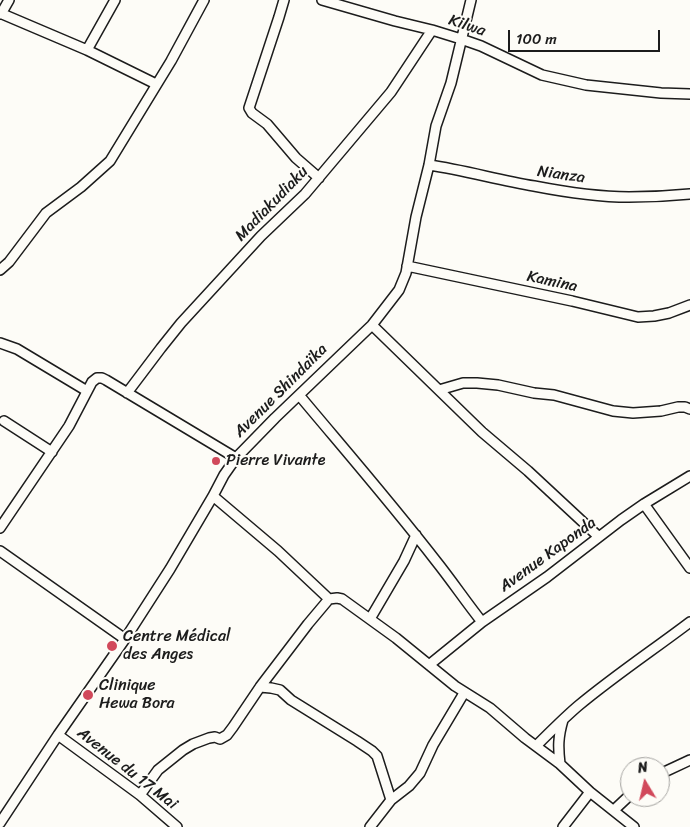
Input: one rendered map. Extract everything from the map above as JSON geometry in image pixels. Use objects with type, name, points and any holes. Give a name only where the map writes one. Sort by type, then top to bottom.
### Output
[{"type":"street","points":[[9,0],[1,13],[87,50],[156,84]]},
{"type":"street","points":[[87,50],[115,0]]},
{"type":"street","points":[[0,270],[9,262],[46,213],[81,187],[110,161],[171,61],[204,0]]},
{"type":"street","points":[[284,0],[249,108],[252,113],[267,124],[296,158],[319,178]]},
{"type":"street","name":"Kilwa","points":[[322,0],[349,4],[395,21],[461,39],[481,46],[542,75],[586,85],[661,93],[690,94]]},
{"type":"street","name":"Avenue Shindaïka","points":[[0,823],[125,639],[170,569],[224,475],[236,458],[372,325],[399,290],[407,266],[436,126],[451,84],[470,0]]},
{"type":"street","name":"Madiakudiaku","points":[[127,393],[160,348],[187,316],[319,178],[391,92],[432,30]]},
{"type":"street","name":"Nianza","points":[[429,165],[452,168],[535,186],[598,195],[628,197],[690,194]]},
{"type":"street","name":"Kamina","points":[[407,266],[638,317],[670,313],[690,305]]},
{"type":"street","points":[[372,325],[482,432],[528,470],[599,537]]},
{"type":"street","points":[[0,343],[17,349],[87,391]]},
{"type":"street","points":[[0,528],[70,426],[87,391],[97,378],[106,380],[236,458]]},
{"type":"street","points":[[439,390],[463,383],[477,382],[554,395],[613,411],[633,413],[661,411],[678,407],[690,409]]},
{"type":"street","points":[[299,395],[416,535],[482,622]]},
{"type":"street","points":[[4,421],[52,452]]},
{"type":"street","name":"Avenue Kaponda","points":[[429,665],[482,622],[547,577],[644,504],[690,476]]},
{"type":"street","points":[[213,496],[329,599]]},
{"type":"street","points":[[644,504],[690,568]]},
{"type":"street","points":[[370,619],[404,561],[416,535]]},
{"type":"street","points":[[0,550],[125,639]]},
{"type":"street","points":[[140,795],[158,770],[183,750],[201,740],[214,737],[220,739],[227,735],[260,687],[308,624],[329,599],[337,598],[342,599],[408,647],[464,693],[490,708],[634,827]]},
{"type":"street","points":[[536,746],[563,720],[613,678],[690,622]]},
{"type":"street","points":[[260,687],[280,690],[291,700],[372,751],[377,756],[391,800]]},
{"type":"street","points":[[370,827],[391,800],[409,786],[420,773],[433,745],[464,693]]},
{"type":"street","points":[[560,764],[558,736],[563,720]]},
{"type":"street","name":"Avenue du 17 Mai","points":[[58,735],[140,795],[177,827]]},
{"type":"street","points":[[670,769],[690,760]]},
{"type":"street","points":[[563,827],[590,792]]},
{"type":"street","points":[[614,810],[620,804]]},
{"type":"place","name":"Pierre Vivante","points":[[216,461]]},
{"type":"place","name":"Centre Médical des Anges","points":[[112,646]]},
{"type":"place","name":"Clinique Hewa Bora","points":[[88,695]]}]
